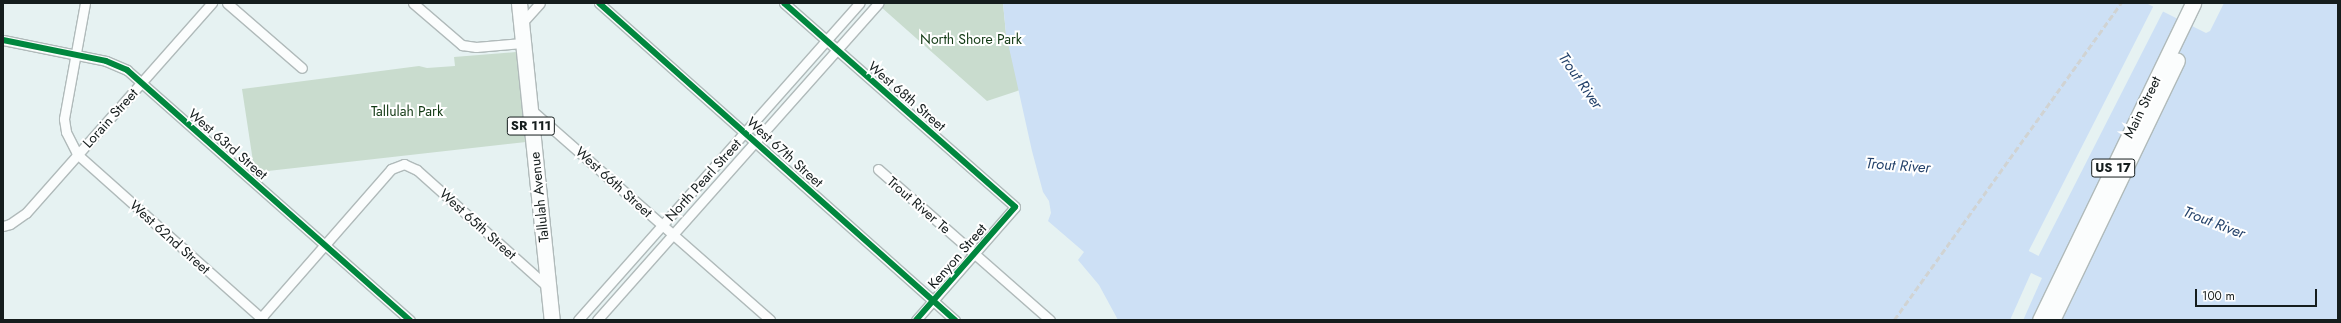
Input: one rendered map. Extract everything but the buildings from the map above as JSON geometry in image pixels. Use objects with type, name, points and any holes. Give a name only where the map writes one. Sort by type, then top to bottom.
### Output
[{"type":"main road","name":"Tallulah Avenue","points":[[519,3],[552,320]]},
{"type":"main road","name":"Main Street","points":[[2040,320],[2192,13],[2204,3]]},
{"type":"main road","name":"Main Street","points":[[2052,320],[2192,13]]},
{"type":"street","points":[[77,154],[66,132],[64,118],[85,3]]},
{"type":"street","name":"Lorain Street","points":[[3,226],[10,224],[26,213],[212,3]]},
{"type":"street","points":[[227,3],[302,68]]},
{"type":"street","points":[[413,3],[462,45],[476,47],[522,43]]},
{"type":"street","points":[[521,24],[540,3]]},
{"type":"street","name":"West 67th Street","points":[[599,3],[955,320]]},
{"type":"street","name":"West 68th Street","points":[[784,3],[1015,207]]},
{"type":"street","name":"North Pearl Street","points":[[578,320],[746,133],[859,3]]},
{"type":"street","name":"North Pearl Street","points":[[597,320],[878,3]]},
{"type":"street","name":"West 63rd Street","points":[[3,40],[117,64],[141,82],[410,320]]},
{"type":"street","name":"West 66th Street","points":[[529,108],[770,320]]},
{"type":"street","name":"West 62nd Street","points":[[77,154],[261,319]]},
{"type":"street","name":"West 65th Street","points":[[325,245],[392,169],[404,164],[417,170],[549,287]]},
{"type":"street","name":"Trout River Te","points":[[878,169],[1050,320]]},
{"type":"street","name":"Kenyon Street","points":[[916,320],[1015,207]]},
{"type":"street","points":[[261,319],[325,245]]},
{"type":"green space","name":"North Shore Park","points":[[884,3],[1003,3],[1006,34],[1020,90],[987,101],[881,7]]},
{"type":"green space","name":"Tallulah Park","points":[[516,52],[526,142],[259,172],[254,168],[242,89],[419,66],[427,68],[455,66],[454,57]]},
{"type":"water","name":"Trout River","points":[[1003,3],[2146,3],[2206,33],[2210,31],[2224,3],[2338,3],[2338,320],[1118,320],[1099,285],[1078,260],[1084,252],[1048,221],[1051,213],[1049,201],[1043,192],[1032,151],[1006,34]]},
{"type":"pier","points":[[2154,5],[2164,10],[2038,256],[2029,251]]},
{"type":"pier","points":[[2031,273],[2042,278],[2023,320],[2010,320]]},
{"type":"railway","points":[[1894,320],[2121,3]]},
{"type":"cycle path","points":[[599,3],[955,320]]},
{"type":"cycle path","points":[[784,3],[1015,207],[916,320]]},
{"type":"cycle path","points":[[3,40],[106,61],[127,70],[410,320]]}]
